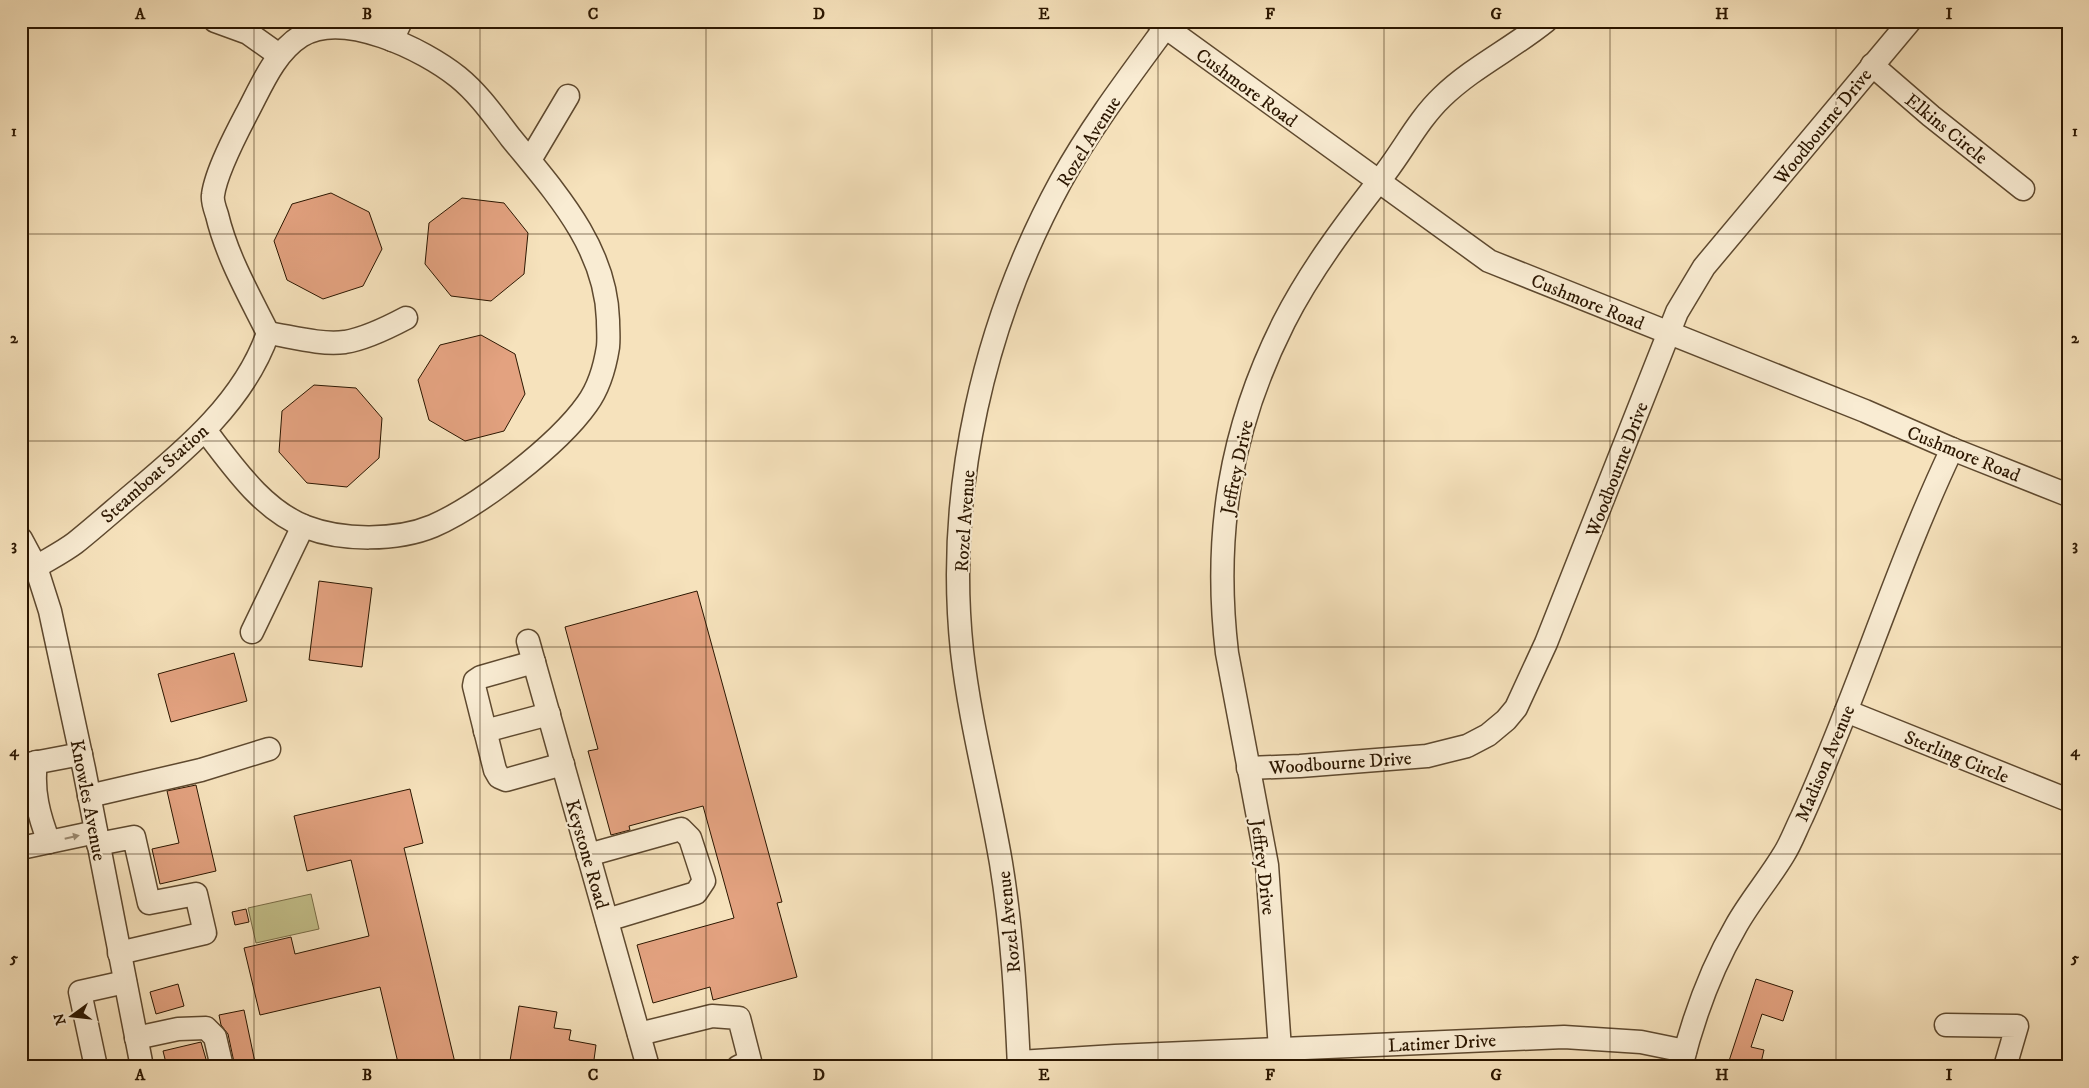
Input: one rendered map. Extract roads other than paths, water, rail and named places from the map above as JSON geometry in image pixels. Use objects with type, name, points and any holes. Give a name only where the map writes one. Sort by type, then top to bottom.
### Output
[{"type":"street","points":[[215,21],[248,33],[279,55]]},
{"type":"street","name":"Jeffrey Drive","points":[[1280,1050],[1266,865],[1227,653],[1222,597],[1224,514],[1234,459],[1268,355],[1284,322],[1299,294],[1356,210],[1417,125],[1442,97],[1465,78],[1546,21]]},
{"type":"street","name":"Woodbourne Drive","points":[[1248,768],[1300,766],[1445,753],[1467,746],[1488,735],[1506,720],[1516,708],[1546,643],[1680,306],[1704,267],[1910,21]]},
{"type":"street","name":"Cushmore Road","points":[[1164,23],[1293,120],[1379,180],[1489,262],[2068,494]]},
{"type":"street","name":"Rozel Avenue","points":[[1019,1064],[1014,978],[1002,865],[969,703],[962,648],[959,590],[960,533],[971,437],[993,346],[1011,289],[1030,244],[1062,181],[1091,132],[1164,23]]},
{"type":"street","points":[[204,430],[258,495],[280,512],[303,526],[331,536],[396,535],[432,526],[483,497],[498,486],[564,432],[588,402],[602,372],[608,345],[608,312],[603,277],[590,247],[572,217],[530,160],[474,90],[396,31],[326,27],[301,36],[279,55],[243,120],[223,165],[212,197],[221,231],[238,274],[268,333],[312,341],[346,342],[387,328],[406,318]]},
{"type":"street","name":"Elkins Circle","points":[[1872,66],[1931,116],[2023,189]]},
{"type":"street","points":[[530,160],[568,96]]},
{"type":"street","name":"Steamboat Station","points":[[36,567],[74,544],[178,456],[204,430],[243,385],[262,351],[268,333]]},
{"type":"street","name":"Madison Avenue","points":[[1683,1059],[1713,972],[1724,948],[1736,926],[1785,852],[1846,711],[1929,497],[1952,449]]},
{"type":"street","points":[[252,632],[303,526]]},
{"type":"street","name":"Knowles Avenue","points":[[21,539],[36,567],[50,611],[81,754],[142,1067]]},
{"type":"street","name":"Keystone Road","points":[[485,731],[474,686],[475,681],[531,651],[648,1067]]},
{"type":"street","name":"Sterling Circle","points":[[1846,711],[2068,800]]},
{"type":"street","points":[[549,714],[485,731],[494,770],[499,778],[506,780],[563,764]]},
{"type":"street","points":[[89,796],[201,770],[269,749]]},
{"type":"street","points":[[49,842],[38,809],[29,764],[81,754]]},
{"type":"street","points":[[588,855],[681,830],[690,838],[704,881],[696,894],[607,920]]},
{"type":"street","points":[[21,848],[49,842],[134,837],[149,903],[196,894],[204,933],[119,952]]},
{"type":"street","points":[[96,1067],[80,992],[125,982]]},
{"type":"street","points":[[639,1034],[712,1016],[739,1018],[750,1061],[738,1067]]},
{"type":"street","points":[[1946,1025],[2017,1026],[2006,1067]]},
{"type":"street","points":[[136,1038],[178,1028],[206,1028],[215,1036],[222,1067]]},
{"type":"street","name":"Latimer Drive","points":[[1019,1064],[1564,1037],[1641,1042],[1683,1059]]}]
